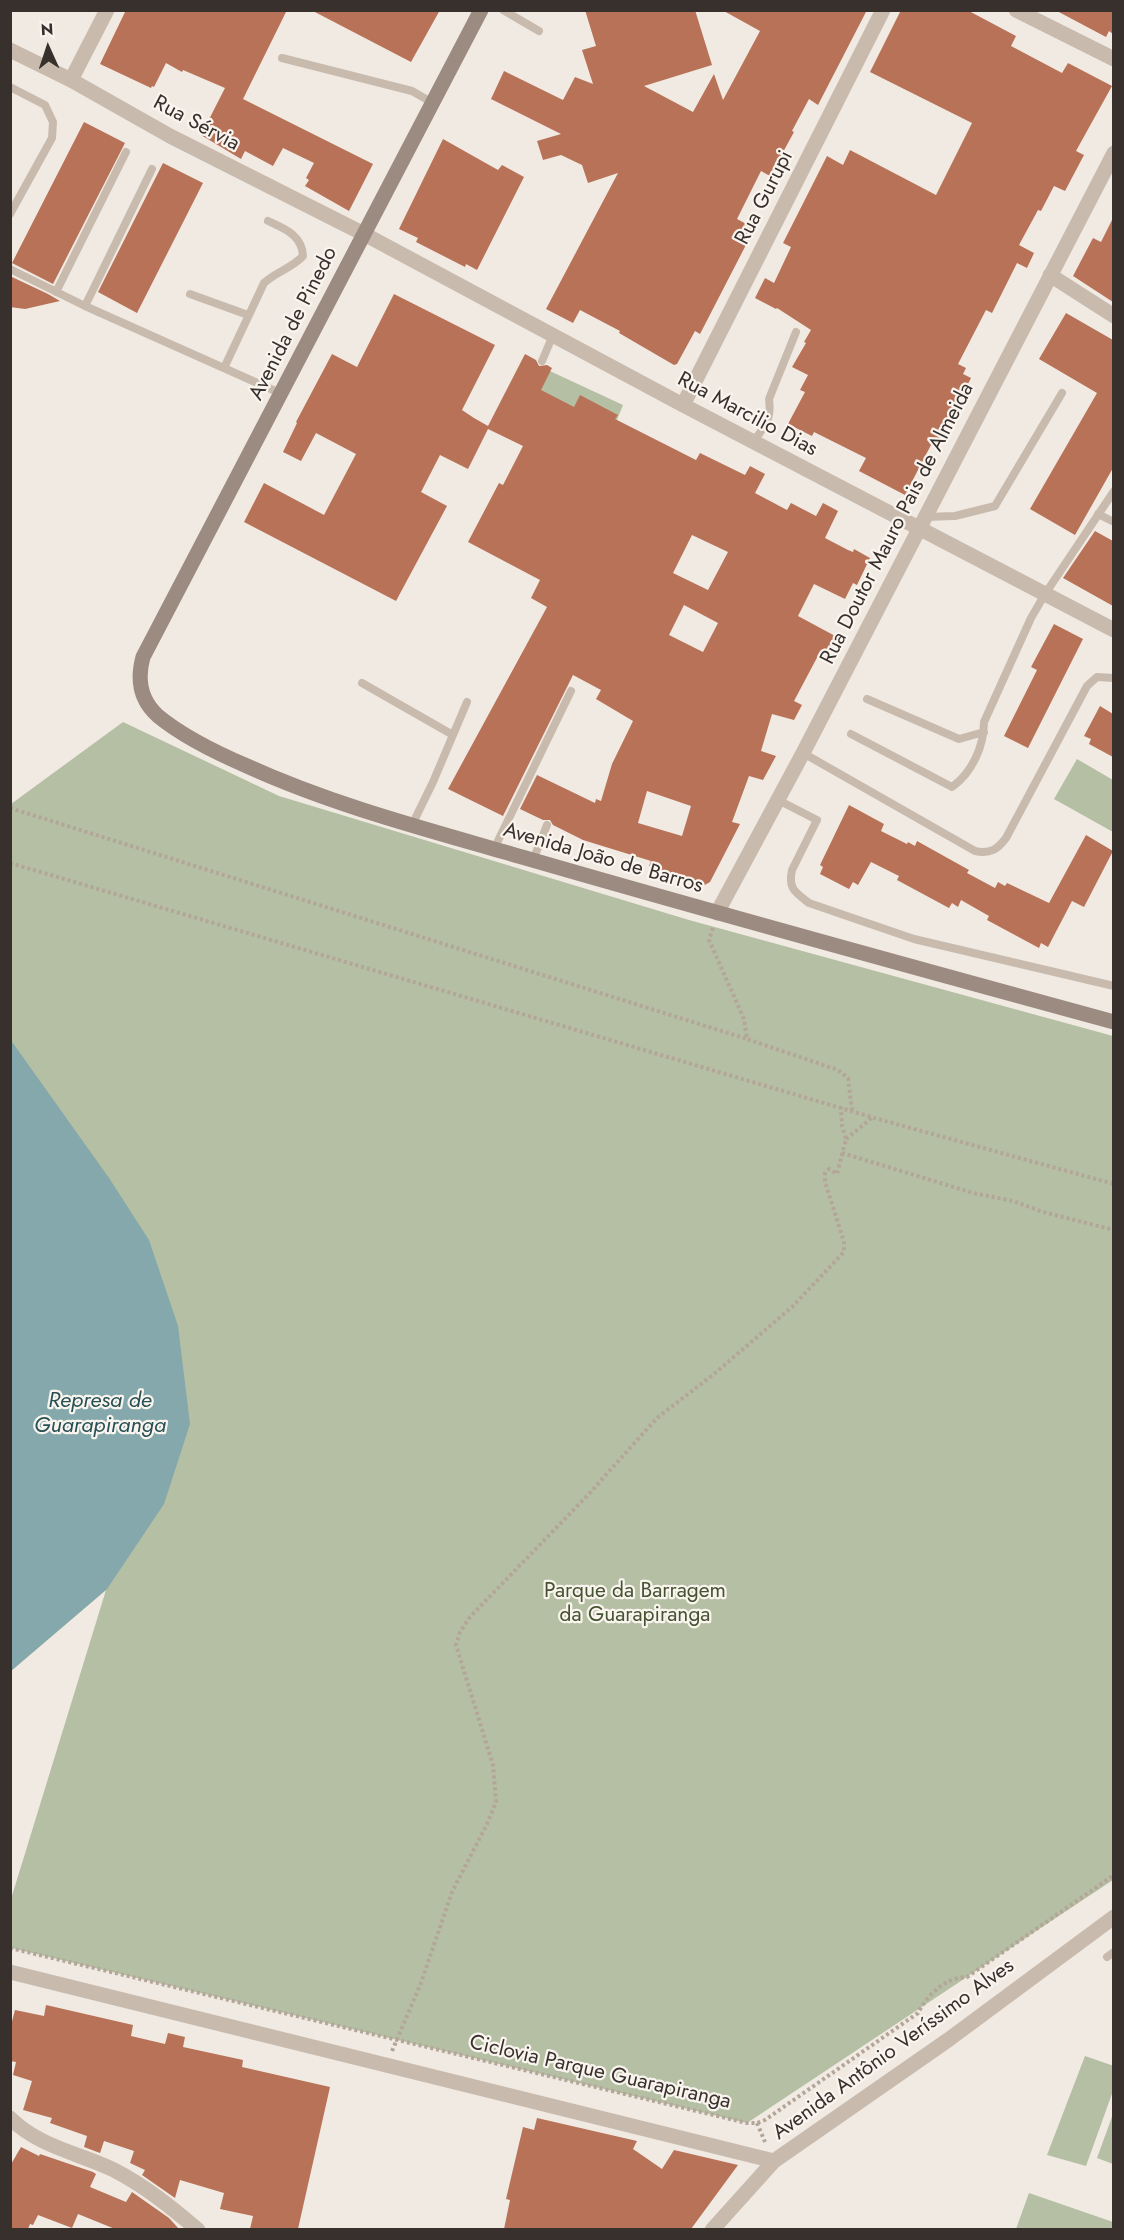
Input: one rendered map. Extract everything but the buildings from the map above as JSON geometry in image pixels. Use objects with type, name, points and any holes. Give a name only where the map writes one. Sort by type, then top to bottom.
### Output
[{"type":"street","points":[[71,80],[107,10]]},
{"type":"street","name":"Avenida de Pinedo","points":[[143,657],[481,10]]},
{"type":"street","name":"Rua Gurupi","points":[[683,405],[883,10]]},
{"type":"street","points":[[1016,10],[1113,60]]},
{"type":"street","name":"Rua Sérvia","points":[[10,50],[71,80],[170,136],[364,234]]},
{"type":"street","name":"Rua Doutor Mauro Pais de Almeida","points":[[717,913],[782,802],[922,523],[1113,153]]},
{"type":"street","name":"Rua Marcilio Dias","points":[[364,234],[753,442],[922,523],[1045,594],[1113,630]]},
{"type":"street","points":[[1050,275],[1113,316]]},
{"type":"street","name":"Avenida João de Barros","points":[[143,657],[139,672],[141,689],[157,715],[215,752],[289,785],[494,849],[1113,1022]]},
{"type":"street","name":"Avenida Antônio Veríssimo Alves","points":[[712,2229],[774,2161],[948,2040],[1113,1917]]},
{"type":"street","points":[[10,1972],[774,2161]]},
{"type":"street","points":[[10,2118],[41,2141],[112,2169],[144,2186],[198,2229]]},
{"type":"lane","points":[[503,10],[539,31]]},
{"type":"lane","points":[[282,58],[412,91],[433,102]]},
{"type":"lane","points":[[10,87],[45,105],[53,122],[52,138],[10,214]]},
{"type":"lane","points":[[56,292],[126,152]]},
{"type":"lane","points":[[86,306],[152,170]]},
{"type":"lane","points":[[225,368],[264,283],[270,277],[296,264],[303,256],[302,248],[292,232],[268,221]]},
{"type":"lane","points":[[10,269],[86,306],[282,394]]},
{"type":"lane","points":[[190,294],[248,315]]},
{"type":"lane","points":[[753,442],[766,423],[771,410],[769,399],[796,332]]},
{"type":"lane","points":[[542,361],[553,335]]},
{"type":"lane","points":[[922,523],[995,506],[1062,393]]},
{"type":"lane","points":[[851,734],[952,787],[961,781],[978,753],[984,732],[984,722],[1031,618],[1113,491]]},
{"type":"lane","points":[[1098,514],[1113,522]]},
{"type":"lane","points":[[807,754],[975,851],[990,852],[998,848],[1006,838],[1088,686],[1097,677],[1113,678]]},
{"type":"lane","points":[[362,683],[453,735]]},
{"type":"lane","points":[[494,849],[572,691]]},
{"type":"lane","points":[[867,699],[959,739],[984,732]]},
{"type":"lane","points":[[412,825],[467,702]]},
{"type":"lane","points":[[782,802],[817,820],[792,870],[790,879],[795,891],[809,903],[914,939],[1113,986]]},
{"type":"lane","points":[[533,860],[546,825]]},
{"type":"path","points":[[10,808],[747,1039],[838,1070],[848,1078],[852,1111]]},
{"type":"path","points":[[10,863],[852,1111],[1113,1184]]},
{"type":"path","points":[[717,913],[709,940],[744,1020],[747,1039]]},
{"type":"path","points":[[386,2065],[421,1983],[452,1892],[496,1802],[493,1765],[456,1644],[460,1632],[470,1617],[587,1496],[657,1418],[714,1374],[792,1307],[844,1252],[844,1242],[825,1182],[825,1173],[829,1169],[837,1173],[846,1139],[842,1126],[842,1107]]},
{"type":"path","points":[[846,1139],[873,1117]]},
{"type":"path","points":[[842,1153],[973,1193],[1013,1201],[1043,1212],[1113,1230]]},
{"type":"path","name":"Ciclovia Parque Guarapiranga","points":[[10,1948],[396,2041],[747,2123],[757,2123],[765,2120],[918,2013],[925,1999],[954,1977],[967,1977],[1113,1875]]},
{"type":"green space","points":[[524,359],[623,405],[614,427],[508,394]]},
{"type":"green space","name":"Parque da Barragem da Guarapiranga","points":[[123,722],[279,796],[689,920],[1113,1036],[1113,1880],[747,2123],[11,1948],[11,1899],[106,1590],[11,1671],[11,804]]},
{"type":"green space","points":[[1077,759],[1113,780],[1113,832],[1054,799]]},
{"type":"green space","points":[[1085,2056],[1114,2066],[1113,2091],[1086,2166],[1047,2155]]},
{"type":"green space","points":[[1113,2114],[1113,2164],[1097,2158]]},
{"type":"green space","points":[[1029,2193],[1113,2222],[1113,2229],[1016,2229]]},
{"type":"water","name":"Represa de Guarapiranga","points":[[10,1039],[109,1178],[149,1240],[178,1326],[190,1424],[164,1504],[107,1589],[11,1671]]}]
